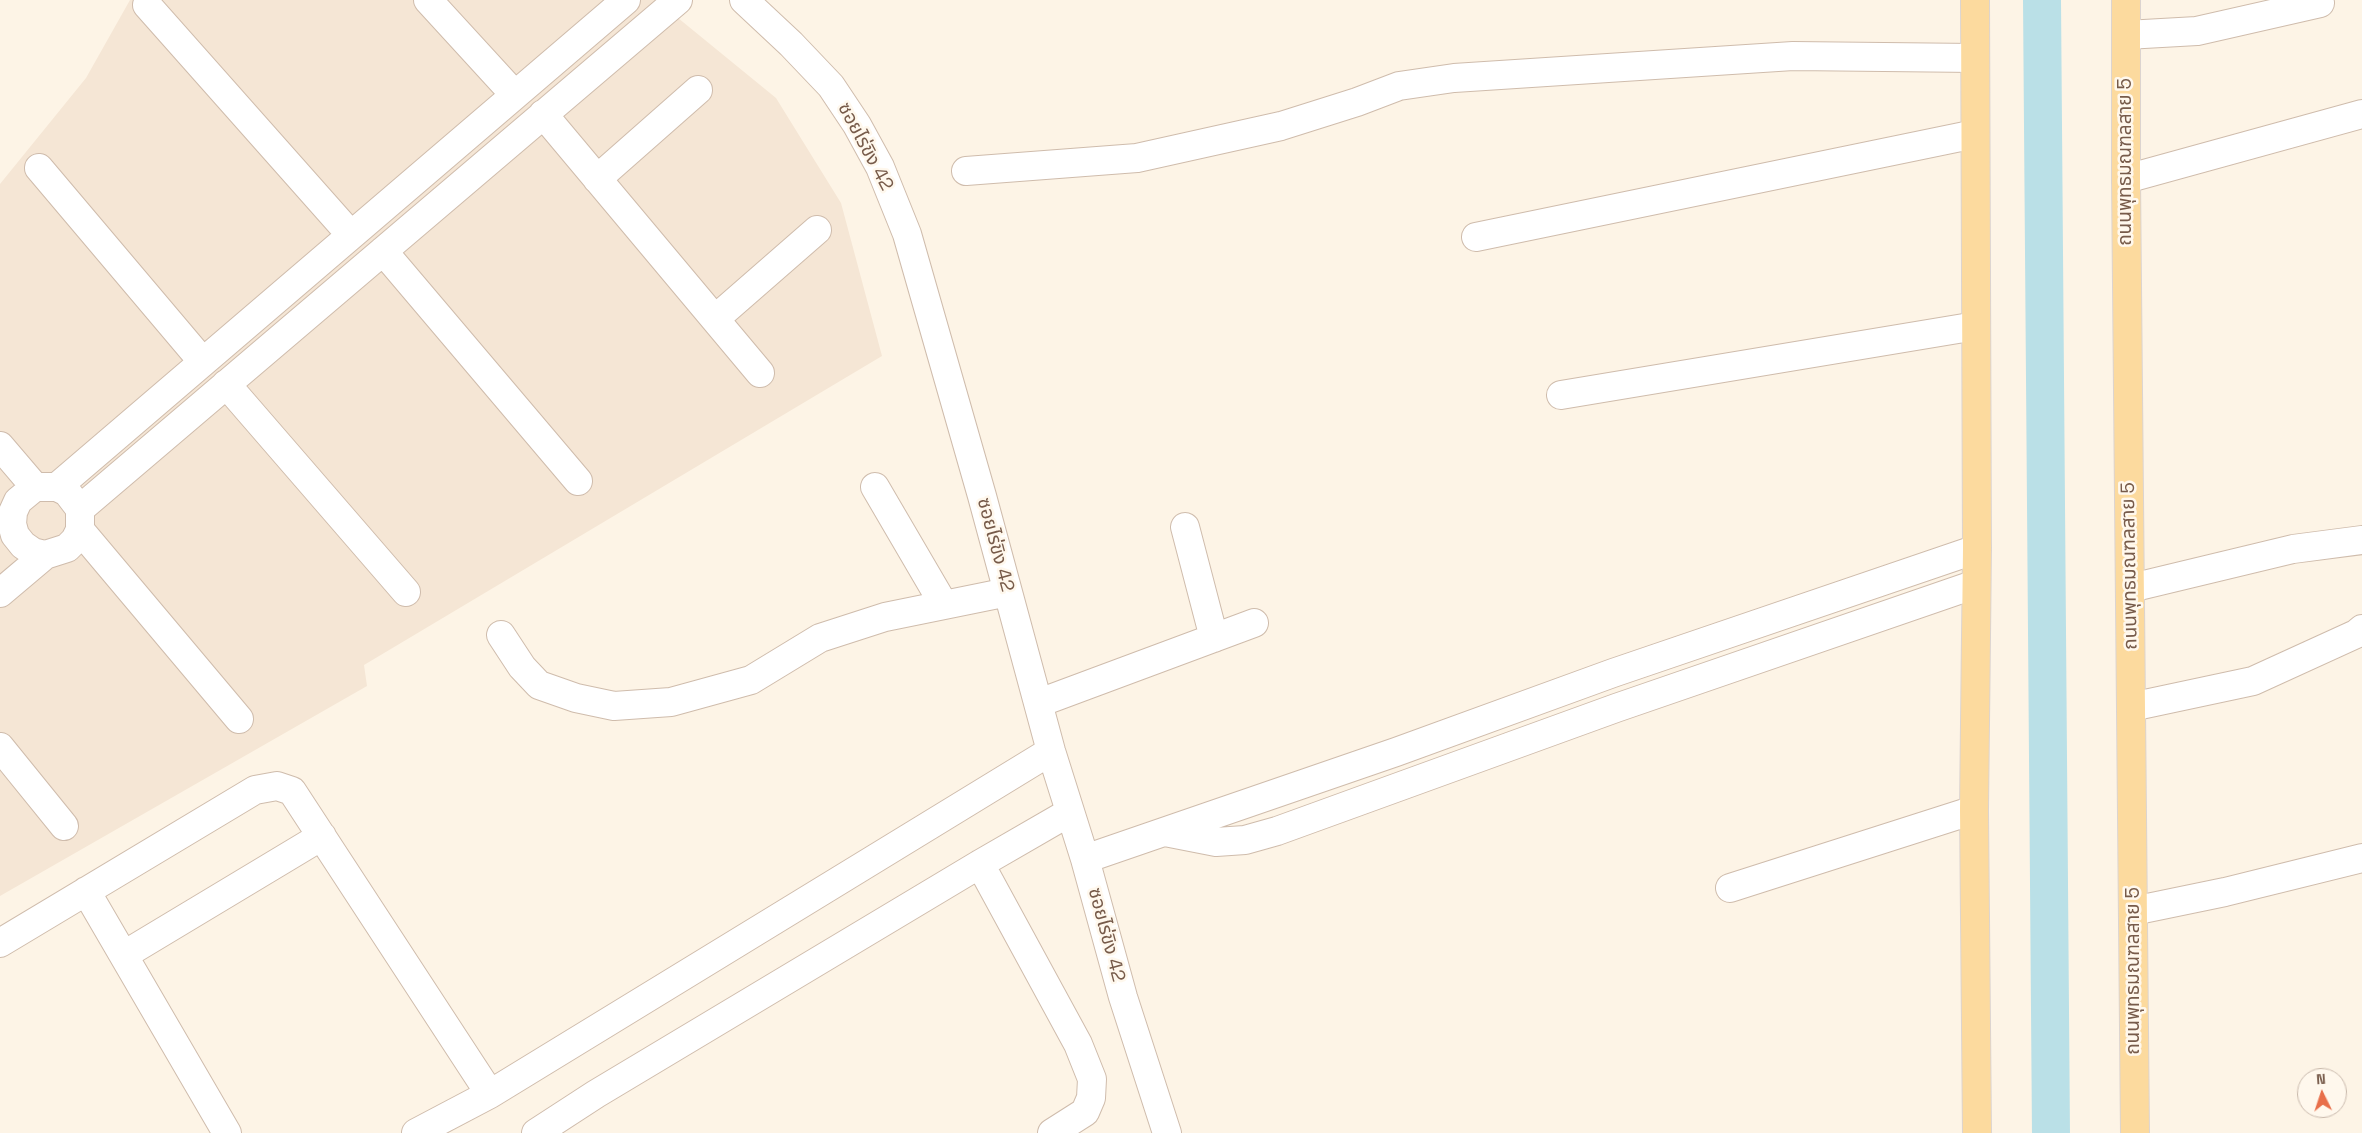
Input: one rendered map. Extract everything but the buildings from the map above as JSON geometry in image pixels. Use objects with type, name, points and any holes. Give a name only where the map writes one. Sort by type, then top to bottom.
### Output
[{"type":"main road","points":[[1975,0],[1977,549],[1974,810],[1977,1133]]},
{"type":"main road","name":"ถนนพุทธมณฑลสาย 5","points":[[2126,0],[2135,1133]]},
{"type":"street","points":[[428,0],[515,95]]},
{"type":"street","points":[[45,555],[33,552],[23,545],[16,535],[12,524],[13,512],[18,501],[46,487],[203,362],[626,0]]},
{"type":"street","points":[[0,593],[45,555],[68,548],[80,520],[226,384],[678,0]]},
{"type":"street","name":"ซอยไร่ขิง 42","points":[[744,0],[791,44],[831,86],[857,125],[880,167],[907,234],[1039,702],[1051,751],[1085,858],[1123,997],[1167,1133]]},
{"type":"street","points":[[147,4],[351,235]]},
{"type":"street","points":[[2126,36],[2197,31],[2320,4]]},
{"type":"street","points":[[966,171],[1136,158],[1281,126],[1357,102],[1399,86],[1454,78],[1792,56],[1975,58]]},
{"type":"street","points":[[597,179],[698,90]]},
{"type":"street","points":[[544,114],[760,373]]},
{"type":"street","points":[[2126,179],[2362,114]]},
{"type":"street","points":[[1476,237],[1975,134]]},
{"type":"street","points":[[39,168],[203,362]]},
{"type":"street","points":[[715,320],[817,230]]},
{"type":"street","points":[[384,251],[578,480]]},
{"type":"street","points":[[1561,395],[1976,326]]},
{"type":"street","points":[[226,384],[406,592]]},
{"type":"street","points":[[0,446],[46,487],[67,492],[80,520],[238,719]]},
{"type":"street","points":[[875,487],[944,605]]},
{"type":"street","points":[[1185,527],[1214,638]]},
{"type":"street","points":[[2130,588],[2293,549],[2362,540]]},
{"type":"street","points":[[1085,858],[1396,752],[1613,673],[1977,549]]},
{"type":"street","points":[[1163,832],[1216,842],[1245,840],[1277,831],[1606,711],[1976,584]]},
{"type":"street","points":[[501,635],[522,667],[539,685],[576,698],[614,706],[623,706],[670,702],[751,680],[820,638],[885,616],[1008,592]]},
{"type":"street","points":[[1039,702],[1254,623]]},
{"type":"street","points":[[2131,707],[2252,681],[2356,634],[2362,629]]},
{"type":"street","points":[[0,747],[64,826]]},
{"type":"street","points":[[416,1133],[490,1094],[1051,751]]},
{"type":"street","points":[[0,943],[255,790],[277,786],[292,791],[490,1094]]},
{"type":"street","points":[[1730,888],[1974,810]]},
{"type":"street","points":[[536,1133],[596,1094],[1070,812]]},
{"type":"street","points":[[124,955],[322,836]]},
{"type":"street","points":[[2133,910],[2234,890],[2362,858]]},
{"type":"street","points":[[980,864],[1078,1044],[1092,1079],[1091,1098],[1085,1112],[1052,1133]]},
{"type":"street","points":[[86,891],[227,1133]]},
{"type":"shaded area","points":[[130,0],[656,0],[776,98],[841,203],[882,356],[364,665],[367,686],[0,896],[0,184],[86,78]]},
{"type":"waterway","points":[[2042,0],[2051,1133]]}]
